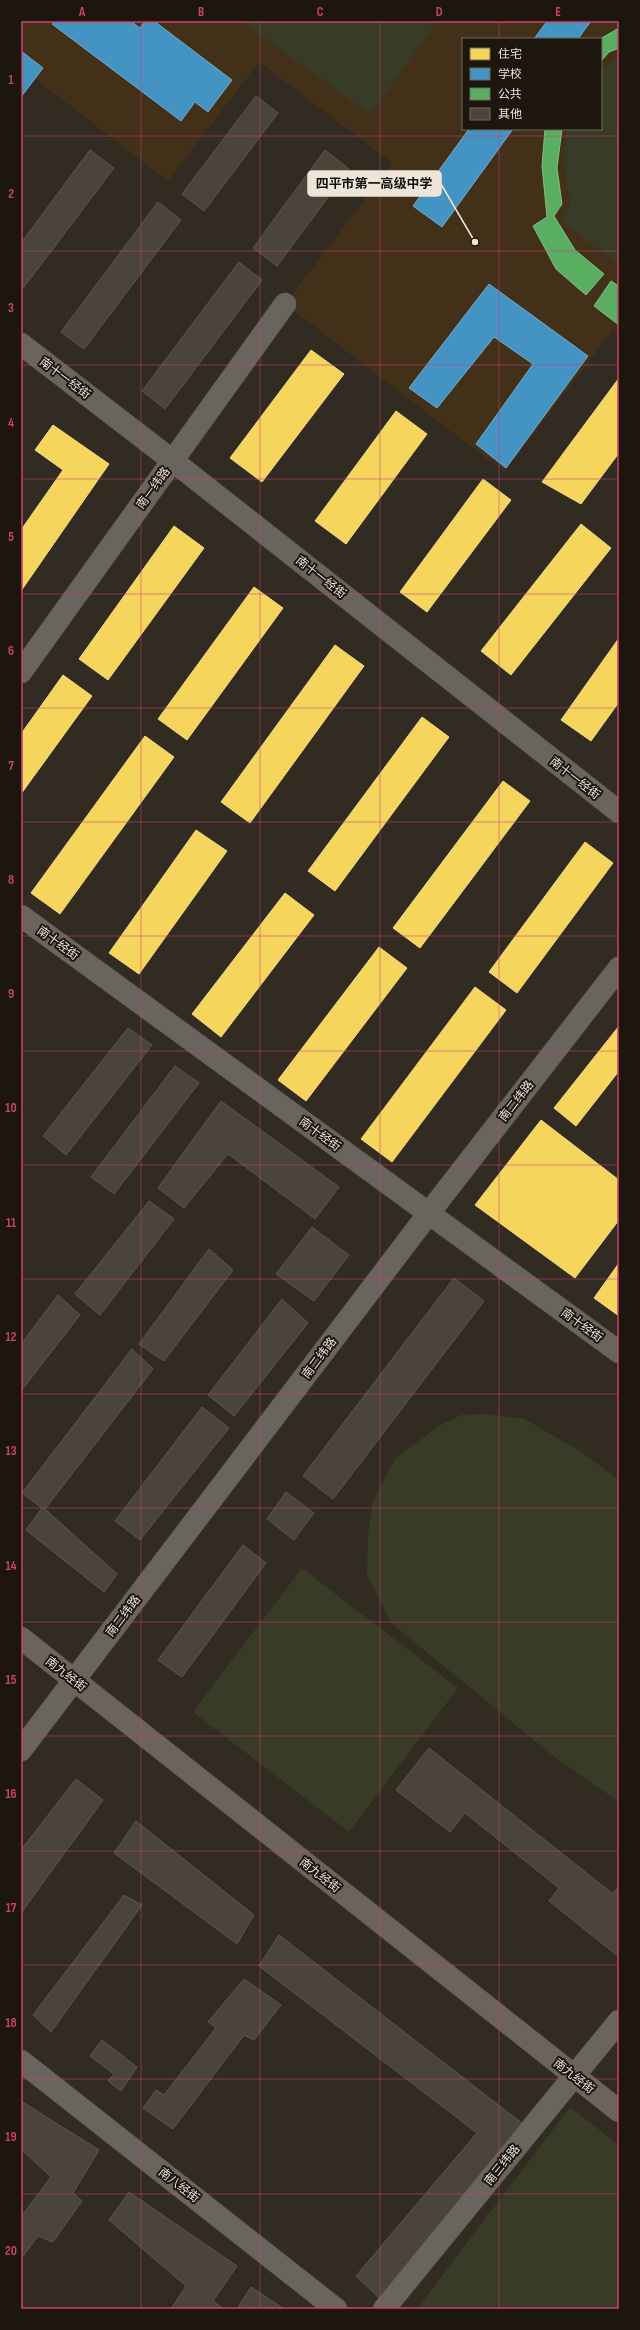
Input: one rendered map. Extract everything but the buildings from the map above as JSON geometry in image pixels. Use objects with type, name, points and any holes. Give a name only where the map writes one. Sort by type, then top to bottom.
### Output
[{"type":"main road","name":"南九经街","points":[[21,1638],[619,2111]]},
{"type":"street","name":"南一纬路","points":[[21,672],[285,304]]},
{"type":"street","name":"南十一经街","points":[[21,344],[173,461],[619,812]]},
{"type":"street","name":"南十经街","points":[[21,916],[619,1352]]},
{"type":"street","name":"南二纬路","points":[[21,1750],[429,1213],[619,968]]},
{"type":"street","name":"南三纬路","points":[[384,2309],[575,2077],[619,2021]]},
{"type":"street","name":"南八经街","points":[[21,2061],[336,2309]]},
{"type":"shaded area","points":[[21,21],[619,21],[619,334],[613,330],[504,472],[285,304],[392,163],[259,62],[168,181],[21,68]]},
{"type":"green space","points":[[241,21],[438,21],[370,114]]},
{"type":"green space","points":[[619,55],[619,265],[560,220],[571,205],[564,167],[568,130],[602,130],[602,69]]},
{"type":"green space","points":[[488,1414],[525,1419],[580,1451],[619,1480],[619,1802],[552,1755],[391,1623],[367,1575],[368,1534],[373,1501],[395,1459],[439,1426],[461,1415]]},
{"type":"green space","points":[[302,1568],[458,1688],[349,1832],[193,1712]]},
{"type":"green space","points":[[570,2107],[619,2145],[619,2309],[417,2309]]},
{"type":"place","name":"四平市第一高级中学","points":[[475,242]]}]
